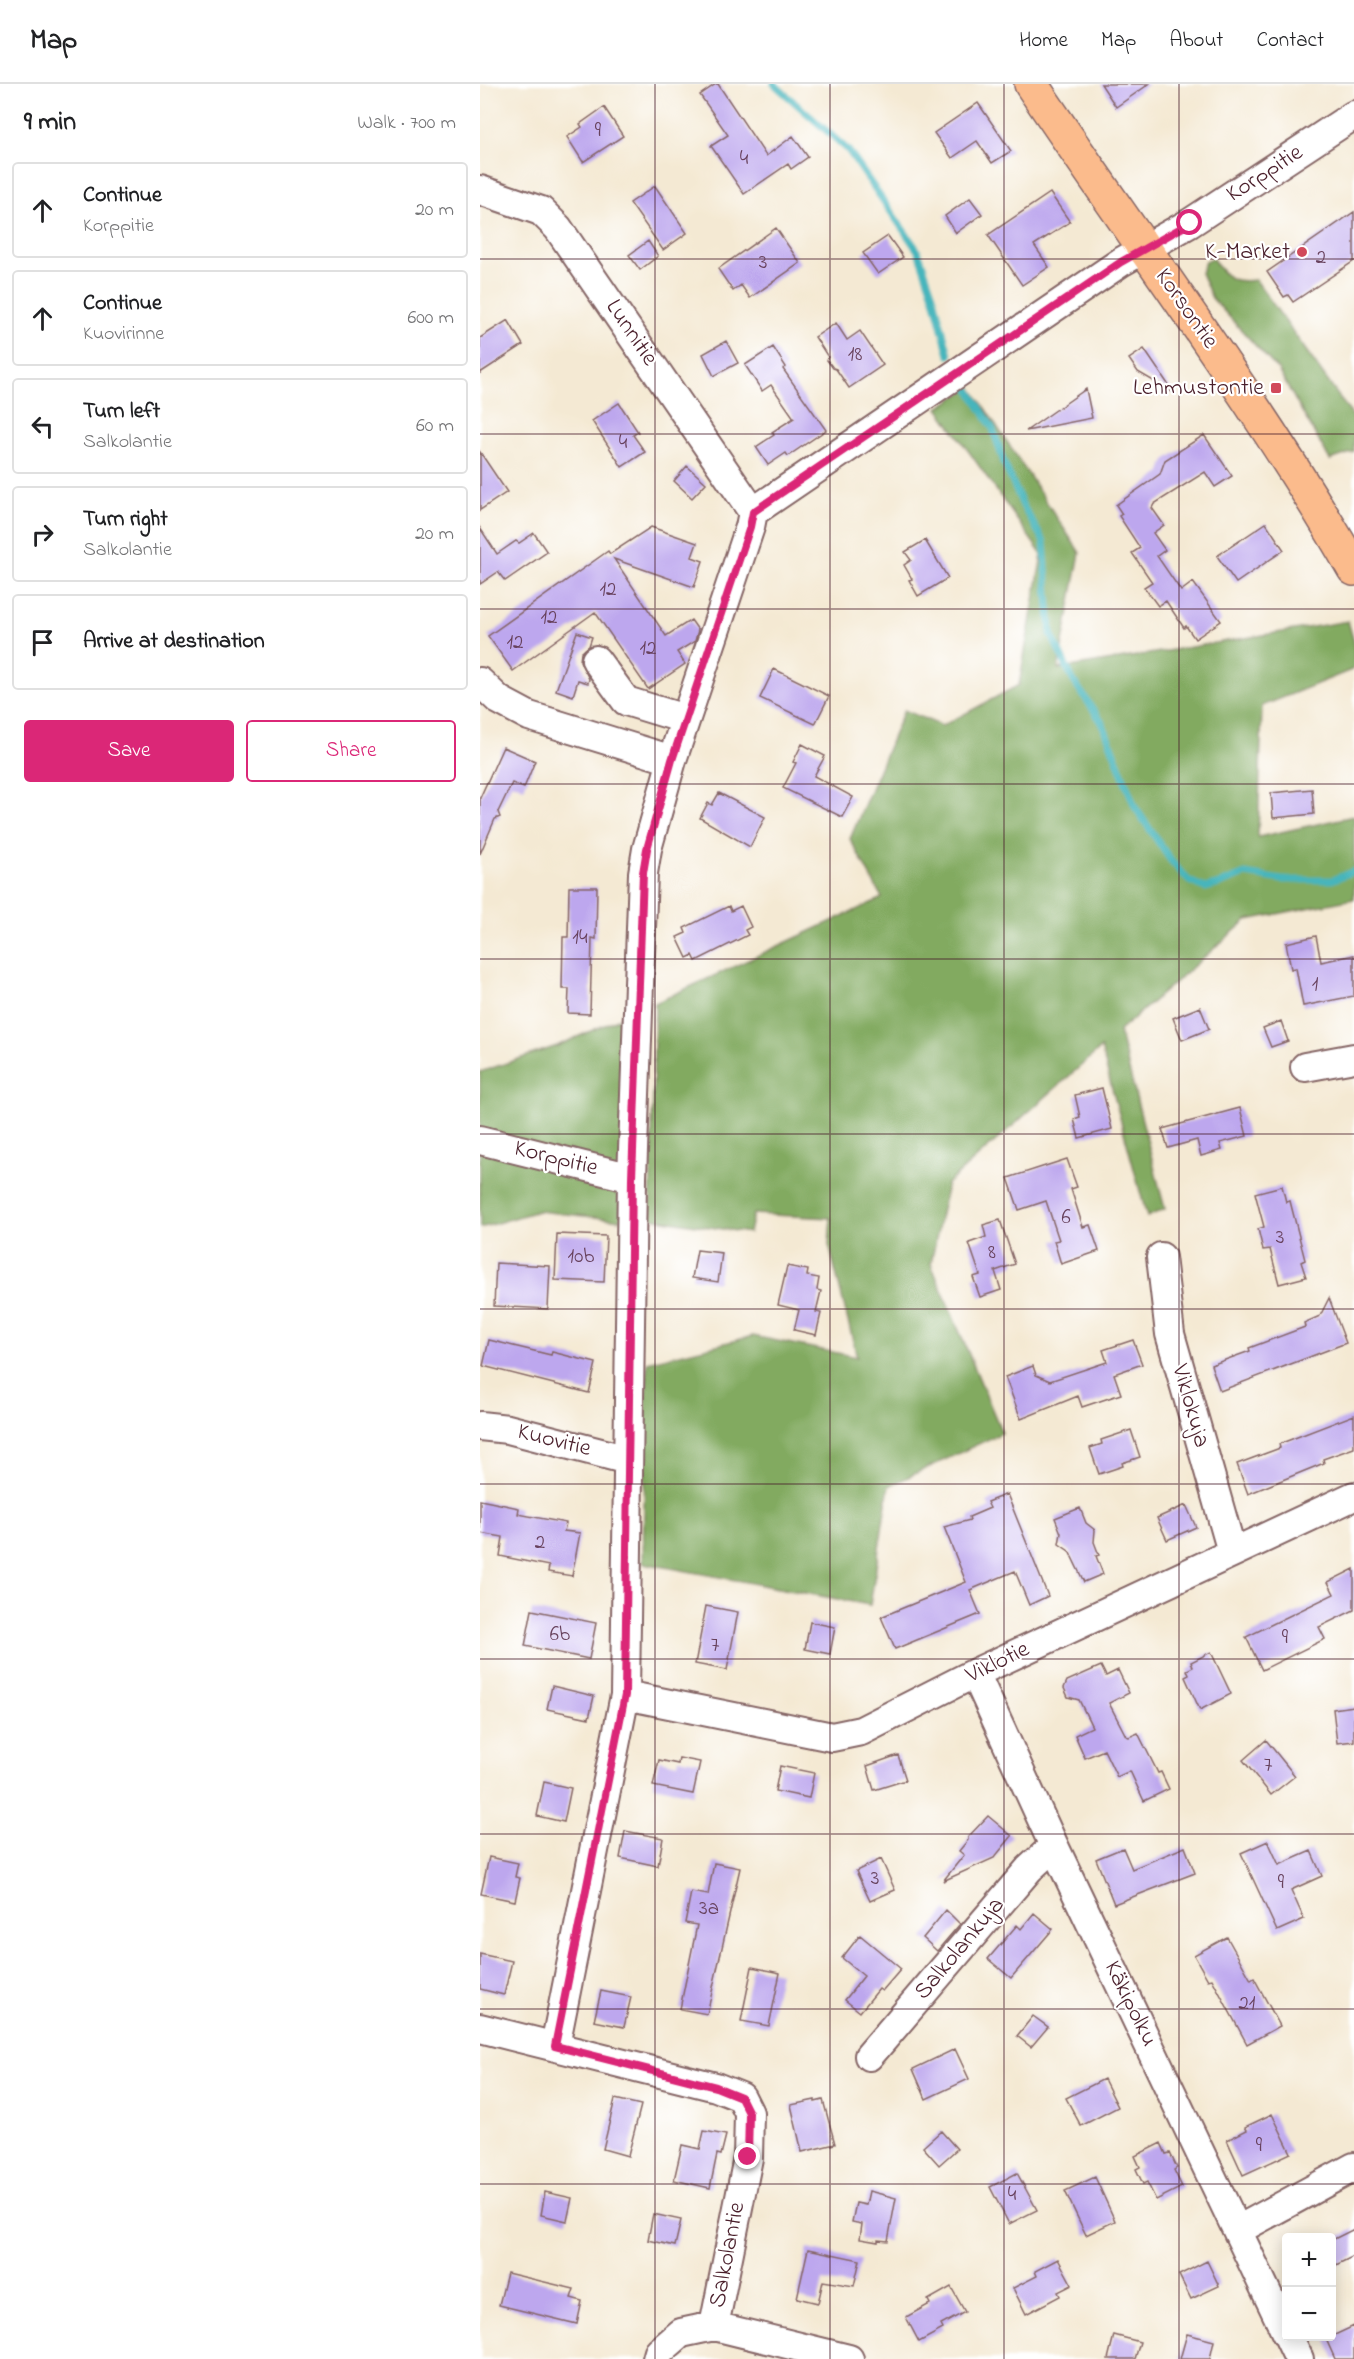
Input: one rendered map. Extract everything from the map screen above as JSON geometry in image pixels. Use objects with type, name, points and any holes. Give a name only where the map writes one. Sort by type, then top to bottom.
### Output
[{"type":"main road","name":"Korsontie","points":[[1031,84],[1261,419],[1319,508],[1354,569]]},
{"type":"street","name":"Korppitie","points":[[753,512],[1121,262],[1190,223],[1351,124]]},
{"type":"street","name":"Lunnitie","points":[[480,190],[541,211],[558,228],[753,512]]},
{"type":"street","points":[[555,2046],[625,1695],[632,1178],[643,873],[647,849],[672,760],[750,527],[753,512]]},
{"type":"street","points":[[596,660],[626,701],[685,719]]},
{"type":"street","points":[[480,682],[499,700],[529,716],[672,760]]},
{"type":"street","points":[[1305,1067],[1354,1058]]},
{"type":"street","name":"Korppitie","points":[[480,1140],[632,1178]]},
{"type":"street","name":"Viklokuja","points":[[1161,1257],[1170,1334],[1232,1552]]},
{"type":"street","name":"Kuovitie","points":[[480,1426],[508,1429],[628,1460]]},
{"type":"street","name":"Viklotie","points":[[625,1695],[832,1737],[861,1731],[975,1673],[1354,1496]]},
{"type":"street","name":"Käkipolku","points":[[975,1673],[1054,1846],[1282,2324]]},
{"type":"street","name":"Salkolankuja","points":[[869,2056],[1029,1869],[1054,1846]]},
{"type":"street","name":"Salkolantie","points":[[480,2028],[716,2087],[741,2097],[749,2113],[748,2157],[714,2326]]},
{"type":"street","points":[[1238,2230],[1354,2167]]},
{"type":"street","points":[[657,2359],[659,2352],[681,2333],[714,2326],[849,2359]]},
{"type":"street","name":"Käkipolku","points":[[1290,2341],[1299,2359]]},
{"type":"green space","points":[[1212,258],[1225,275],[1234,280],[1256,280],[1354,418],[1354,452],[1330,460],[1278,370],[1212,298],[1201,273],[1205,261]]},
{"type":"green space","points":[[971,387],[1080,553],[1058,669],[1348,621],[1354,642],[1354,669],[1262,706],[1258,837],[1354,816],[1354,899],[1247,920],[1119,1031],[1165,1209],[1147,1217],[1101,1048],[947,1184],[931,1264],[1002,1433],[889,1486],[870,1605],[643,1563],[647,1362],[753,1336],[857,1357],[829,1245],[831,1218],[753,1214],[749,1233],[650,1218],[655,1003],[882,898],[850,839],[904,710],[942,726],[1019,685],[1042,555],[938,408]]},
{"type":"green space","points":[[629,1014],[621,1220],[538,1211],[480,1228],[480,1072],[557,1046]]},
{"type":"building","points":[[716,84],[766,156],[793,136],[808,157],[791,169],[788,164],[744,194],[711,146],[728,135],[700,95]]},
{"type":"building","points":[[1101,84],[1149,84],[1116,107]]},
{"type":"building","points":[[978,103],[1011,151],[992,163],[977,141],[952,158],[934,133]]},
{"type":"building","points":[[604,107],[623,136],[583,162],[567,137],[582,127],[580,124]]},
{"type":"building","points":[[655,186],[687,233],[663,250],[630,203]]},
{"type":"building","points":[[1050,193],[1070,222],[1034,245],[1049,267],[1022,285],[988,235]]},
{"type":"building","points":[[970,198],[982,214],[956,233],[945,216]]},
{"type":"building","points":[[1354,212],[1354,261],[1293,302],[1288,295],[1284,297],[1267,272]]},
{"type":"building","points":[[776,228],[800,263],[750,298],[741,285],[733,291],[718,269]]},
{"type":"building","points":[[888,236],[903,257],[878,274],[863,253]]},
{"type":"building","points":[[648,241],[658,256],[640,270],[629,255]]},
{"type":"building","points":[[508,320],[523,345],[480,373],[480,338]]},
{"type":"building","points":[[836,323],[847,340],[860,331],[883,365],[849,388],[827,360],[828,357],[815,337]]},
{"type":"building","points":[[726,341],[738,363],[714,376],[703,354]]},
{"type":"building","points":[[773,347],[786,367],[783,369],[826,430],[788,456],[786,453],[768,465],[756,447],[774,435],[772,432],[794,418],[771,385],[762,391],[745,365]]},
{"type":"building","points":[[1144,349],[1174,393],[1138,372],[1129,359]]},
{"type":"building","points":[[1086,389],[1092,418],[1026,431]]},
{"type":"building","points":[[619,403],[638,432],[633,435],[645,452],[622,467],[592,421]]},
{"type":"building","points":[[1204,435],[1232,476],[1215,487],[1205,472],[1154,504],[1152,508],[1164,525],[1153,533],[1165,550],[1157,556],[1181,591],[1193,582],[1221,621],[1195,639],[1186,626],[1184,628],[1166,601],[1158,606],[1144,587],[1152,582],[1132,553],[1140,548],[1119,516],[1122,514],[1116,505],[1160,474],[1165,460]]},
{"type":"building","points":[[480,452],[507,492],[480,510]]},
{"type":"building","points":[[687,466],[706,483],[692,498],[674,481]]},
{"type":"building","points":[[1266,523],[1284,550],[1236,583],[1217,556]]},
{"type":"building","points":[[651,527],[697,543],[692,557],[703,561],[694,587],[614,559],[666,636],[691,620],[698,630],[695,641],[677,652],[685,664],[648,689],[595,612],[513,671],[488,636],[608,551],[610,554]]},
{"type":"building","points":[[480,528],[497,554],[516,541],[519,543],[534,533],[547,552],[505,581],[498,572],[480,584]]},
{"type":"building","points":[[925,540],[948,578],[918,596],[904,565],[911,560],[905,552]]},
{"type":"building","points":[[577,632],[592,637],[589,646],[581,653],[580,661],[589,679],[588,683],[578,680],[573,696],[556,690]]},
{"type":"building","points":[[774,669],[829,696],[815,724],[760,698]]},
{"type":"building","points":[[802,744],[825,756],[814,776],[853,797],[842,817],[783,788],[796,763],[793,762]]},
{"type":"building","points":[[503,747],[535,761],[524,788],[512,783],[498,812],[500,817],[495,819],[480,854],[480,798]]},
{"type":"building","points":[[1312,789],[1314,814],[1273,818],[1271,793]]},
{"type":"building","points":[[719,793],[765,817],[750,847],[700,818],[708,803],[712,805]]},
{"type":"building","points":[[569,887],[597,887],[596,939],[592,938],[590,1014],[568,1013],[569,989],[562,989],[563,937],[568,937]]},
{"type":"building","points":[[729,906],[731,911],[741,906],[751,927],[745,930],[748,935],[696,961],[693,955],[687,958],[677,937],[686,933],[684,928]]},
{"type":"building","points":[[1316,936],[1321,962],[1354,955],[1354,996],[1303,1006],[1296,968],[1291,969],[1286,943]]},
{"type":"building","points":[[1200,1007],[1209,1029],[1182,1040],[1173,1018]]},
{"type":"building","points":[[1281,1021],[1288,1041],[1271,1047],[1263,1028]]},
{"type":"building","points":[[1102,1088],[1112,1129],[1079,1138],[1074,1119],[1080,1117],[1075,1095]]},
{"type":"building","points":[[1240,1108],[1247,1136],[1220,1143],[1222,1150],[1201,1156],[1197,1140],[1168,1148],[1162,1129]]},
{"type":"building","points":[[1067,1159],[1077,1187],[1071,1189],[1083,1227],[1090,1225],[1099,1251],[1061,1264],[1054,1241],[1059,1240],[1046,1201],[1019,1210],[1008,1178]]},
{"type":"building","points":[[1282,1186],[1286,1202],[1290,1201],[1305,1260],[1301,1262],[1306,1277],[1279,1284],[1270,1249],[1263,1250],[1258,1229],[1264,1227],[1255,1193]]},
{"type":"building","points":[[1000,1220],[1015,1264],[995,1271],[1001,1290],[980,1297],[973,1277],[980,1275],[969,1243],[986,1237],[983,1225]]},
{"type":"building","points":[[557,1234],[606,1236],[604,1282],[555,1280]]},
{"type":"building","points":[[697,1250],[722,1253],[718,1282],[692,1278]]},
{"type":"building","points":[[496,1263],[550,1266],[548,1309],[494,1306]]},
{"type":"building","points":[[787,1266],[808,1270],[807,1276],[819,1278],[817,1290],[821,1291],[816,1312],[821,1313],[816,1335],[794,1330],[799,1310],[778,1305]]},
{"type":"building","points":[[1329,1298],[1346,1343],[1220,1391],[1211,1365],[1305,1327],[1304,1323],[1320,1316]]},
{"type":"building","points":[[489,1340],[596,1363],[589,1393],[483,1366]]},
{"type":"building","points":[[1133,1340],[1142,1364],[1114,1374],[1121,1394],[1082,1407],[1078,1396],[1021,1419],[1005,1377],[1033,1366],[1036,1375],[1050,1381],[1107,1362],[1103,1350]]},
{"type":"building","points":[[1354,1415],[1354,1448],[1323,1459],[1324,1463],[1248,1494],[1237,1464],[1280,1448],[1279,1444]]},
{"type":"building","points":[[1131,1430],[1140,1457],[1122,1463],[1123,1466],[1099,1474],[1090,1448],[1102,1444],[1101,1440]]},
{"type":"building","points":[[1007,1494],[1048,1596],[1029,1605],[1015,1571],[970,1590],[980,1614],[895,1649],[881,1617],[966,1582],[944,1527],[970,1520],[969,1517],[990,1508],[987,1502]]},
{"type":"building","points":[[480,1500],[519,1508],[518,1514],[566,1523],[564,1531],[580,1533],[572,1576],[548,1572],[549,1566],[500,1556],[503,1537],[480,1533]]},
{"type":"building","points":[[1186,1505],[1196,1527],[1167,1540],[1157,1518]]},
{"type":"building","points":[[1080,1508],[1086,1523],[1095,1530],[1094,1542],[1099,1555],[1096,1556],[1103,1574],[1084,1582],[1069,1551],[1059,1544],[1061,1533],[1055,1518]]},
{"type":"building","points":[[1354,1569],[1354,1610],[1319,1627],[1325,1639],[1262,1670],[1246,1637],[1334,1594],[1328,1582]]},
{"type":"building","points":[[706,1606],[738,1612],[727,1670],[695,1664]]},
{"type":"building","points":[[532,1610],[596,1623],[589,1659],[525,1646]]},
{"type":"building","points":[[810,1622],[835,1627],[830,1654],[805,1649]]},
{"type":"building","points":[[1211,1652],[1231,1694],[1200,1710],[1185,1677],[1189,1675],[1187,1670],[1193,1667],[1191,1662]]},
{"type":"building","points":[[1101,1666],[1106,1676],[1118,1670],[1129,1693],[1109,1703],[1126,1736],[1138,1733],[1158,1773],[1161,1772],[1169,1789],[1144,1801],[1130,1771],[1117,1777],[1104,1750],[1085,1758],[1075,1735],[1092,1727],[1079,1700],[1068,1697],[1064,1688],[1067,1681]]},
{"type":"building","points":[[552,1686],[594,1696],[589,1718],[547,1709]]},
{"type":"building","points":[[1354,1706],[1354,1741],[1337,1743],[1333,1709]]},
{"type":"building","points":[[1266,1740],[1295,1776],[1271,1795],[1243,1760]]},
{"type":"building","points":[[898,1755],[906,1780],[874,1790],[867,1766]]},
{"type":"building","points":[[679,1758],[700,1762],[693,1794],[653,1786],[659,1760],[678,1764]]},
{"type":"building","points":[[780,1766],[814,1773],[809,1798],[775,1791]]},
{"type":"building","points":[[544,1782],[571,1788],[564,1822],[537,1816]]},
{"type":"building","points":[[988,1816],[1012,1836],[994,1858],[943,1881],[964,1855],[959,1851],[968,1837]]},
{"type":"building","points":[[625,1831],[663,1838],[658,1866],[620,1858]]},
{"type":"building","points":[[1268,1841],[1279,1865],[1311,1851],[1322,1876],[1291,1890],[1304,1919],[1277,1931],[1241,1853]]},
{"type":"building","points":[[1185,1847],[1195,1873],[1114,1904],[1096,1859],[1123,1848],[1132,1869]]},
{"type":"building","points":[[489,1857],[518,1863],[515,1877],[520,1878],[515,1901],[481,1894]]},
{"type":"building","points":[[881,1859],[895,1890],[870,1901],[856,1871]]},
{"type":"building","points":[[714,1863],[740,1868],[707,2014],[680,2009],[697,1925],[685,1923],[691,1892],[708,1895]]},
{"type":"building","points":[[946,1910],[960,1924],[937,1951],[923,1938]]},
{"type":"building","points":[[1034,1913],[1053,1929],[1011,1978],[988,1959],[1017,1925],[1021,1929]]},
{"type":"building","points":[[860,1935],[901,1969],[882,1991],[879,1989],[860,2012],[845,2000],[864,1976],[842,1958]]},
{"type":"building","points":[[1227,1937],[1251,1980],[1254,1978],[1280,2026],[1247,2044],[1212,1979],[1208,1980],[1194,1955]]},
{"type":"building","points":[[480,1954],[512,1961],[504,1995],[480,1989]]},
{"type":"building","points":[[752,1967],[780,1973],[769,2026],[741,2021]]},
{"type":"building","points":[[601,1991],[631,1997],[624,2027],[594,2021]]},
{"type":"building","points":[[1033,2016],[1048,2027],[1031,2047],[1017,2036]]},
{"type":"building","points":[[955,2049],[969,2079],[926,2099],[913,2069]]},
{"type":"building","points":[[1104,2079],[1118,2107],[1081,2126],[1066,2098]]},
{"type":"building","points":[[615,2099],[641,2105],[628,2156],[603,2149]]},
{"type":"building","points":[[815,2100],[815,2102],[823,2100],[835,2144],[802,2152],[791,2105]]},
{"type":"building","points":[[1272,2114],[1291,2153],[1243,2175],[1227,2140],[1247,2130],[1245,2127]]},
{"type":"building","points":[[704,2131],[726,2135],[721,2155],[717,2154],[710,2188],[674,2180],[682,2145],[700,2149]]},
{"type":"building","points":[[941,2131],[957,2149],[939,2165],[923,2147]]},
{"type":"building","points":[[1161,2143],[1166,2154],[1170,2153],[1177,2168],[1174,2170],[1182,2187],[1156,2200],[1147,2182],[1143,2184],[1136,2169],[1140,2167],[1135,2156]]},
{"type":"building","points":[[1017,2173],[1037,2210],[1009,2224],[990,2187]]},
{"type":"building","points":[[1095,2177],[1115,2221],[1086,2235],[1065,2191]]},
{"type":"building","points":[[869,2191],[896,2198],[888,2241],[860,2239],[862,2224],[852,2222],[856,2203],[866,2205]]},
{"type":"building","points":[[545,2192],[572,2198],[567,2221],[541,2215]]},
{"type":"building","points":[[653,2214],[681,2220],[675,2246],[648,2240]]},
{"type":"building","points":[[1354,2229],[1354,2256],[1336,2265],[1336,2238]]},
{"type":"building","points":[[808,2249],[860,2260],[854,2286],[823,2281],[818,2303],[797,2298]]},
{"type":"building","points":[[1058,2259],[1072,2285],[1058,2292],[1060,2296],[1026,2314],[1013,2288],[1037,2276],[1035,2271]]},
{"type":"building","points":[[1207,2261],[1219,2286],[1191,2299],[1179,2275]]},
{"type":"building","points":[[507,2273],[574,2289],[571,2298],[582,2301],[577,2324],[499,2305]]},
{"type":"building","points":[[951,2287],[965,2312],[941,2325],[943,2329],[919,2342],[906,2317],[930,2304],[928,2300]]},
{"type":"building","points":[[1354,2326],[1354,2359],[1335,2359],[1327,2341],[1336,2341],[1336,2334]]},
{"type":"building","points":[[1187,2334],[1214,2341],[1210,2359],[1180,2359]]},
{"type":"building","points":[[1114,2335],[1140,2342],[1135,2359],[1108,2359]]},
{"type":"waterway","points":[[774,84],[848,150],[918,251],[934,298],[949,355]]},
{"type":"waterway","points":[[969,389],[993,429],[1004,463],[1023,506],[1044,542],[1051,634],[1073,680],[1103,724],[1135,807],[1171,861],[1189,881],[1205,888],[1245,874],[1282,880],[1332,880],[1354,871]]},
{"type":"place","name":"K-Market","points":[[1302,252]]},
{"type":"place","name":"Lehmustontie","points":[[1276,388]]},
{"type":"route","points":[[748,2157],[749,2113],[741,2097],[716,2087],[555,2046],[625,1695],[632,1178],[643,873],[647,849],[672,760],[750,527],[753,512],[1121,262],[1190,223]]}]
